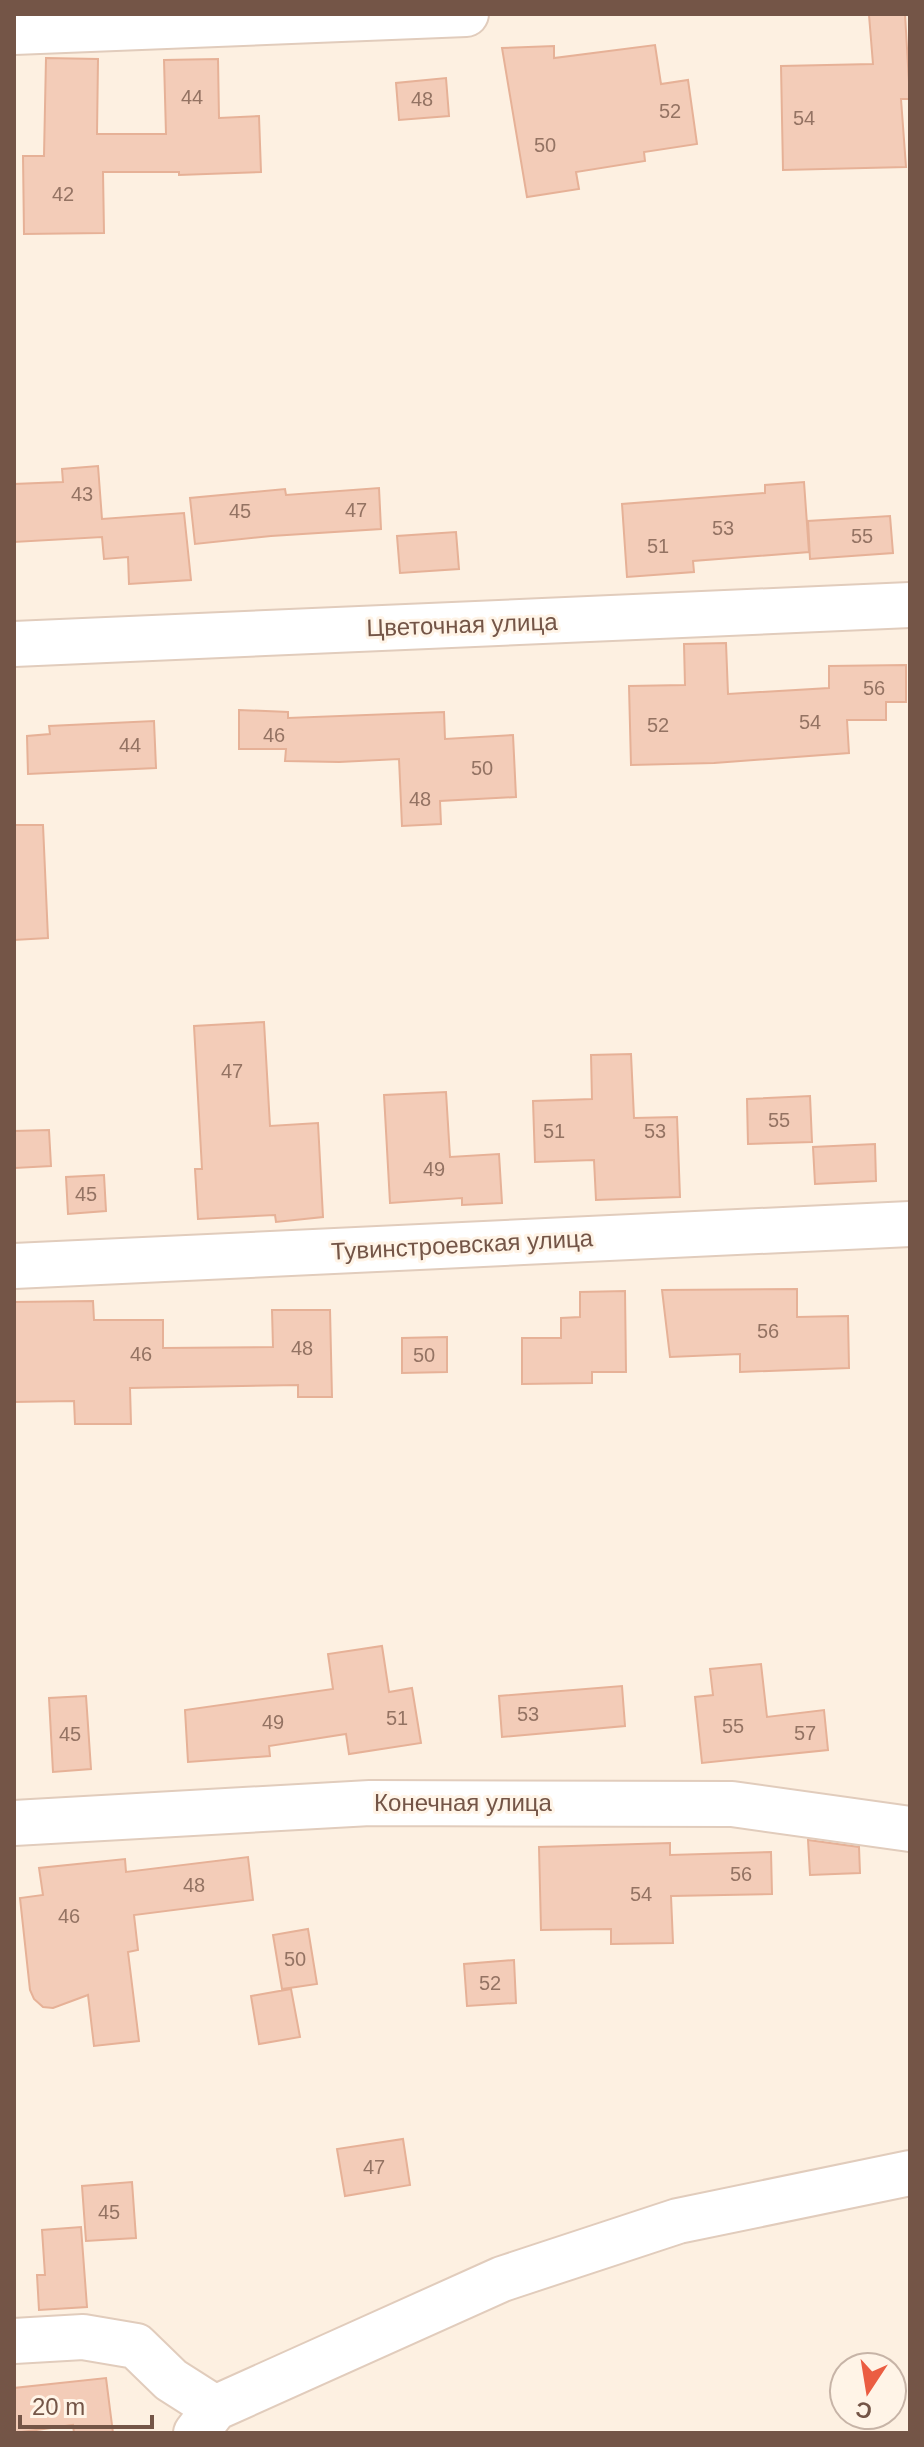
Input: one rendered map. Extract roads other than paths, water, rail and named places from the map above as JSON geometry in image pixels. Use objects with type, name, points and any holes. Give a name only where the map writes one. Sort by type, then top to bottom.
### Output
[{"type":"street","points":[[14,32],[466,14]]},
{"type":"street","name":"Цветочная улица","points":[[14,644],[910,605]]},
{"type":"street","name":"Тувинстроевская улица","points":[[14,1266],[910,1224]]},
{"type":"street","name":"Конечная улица","points":[[14,1823],[370,1803],[732,1804],[910,1829]]},
{"type":"street","points":[[14,2341],[83,2337],[136,2346],[206,2420],[502,2279],[678,2221],[910,2173]]}]
